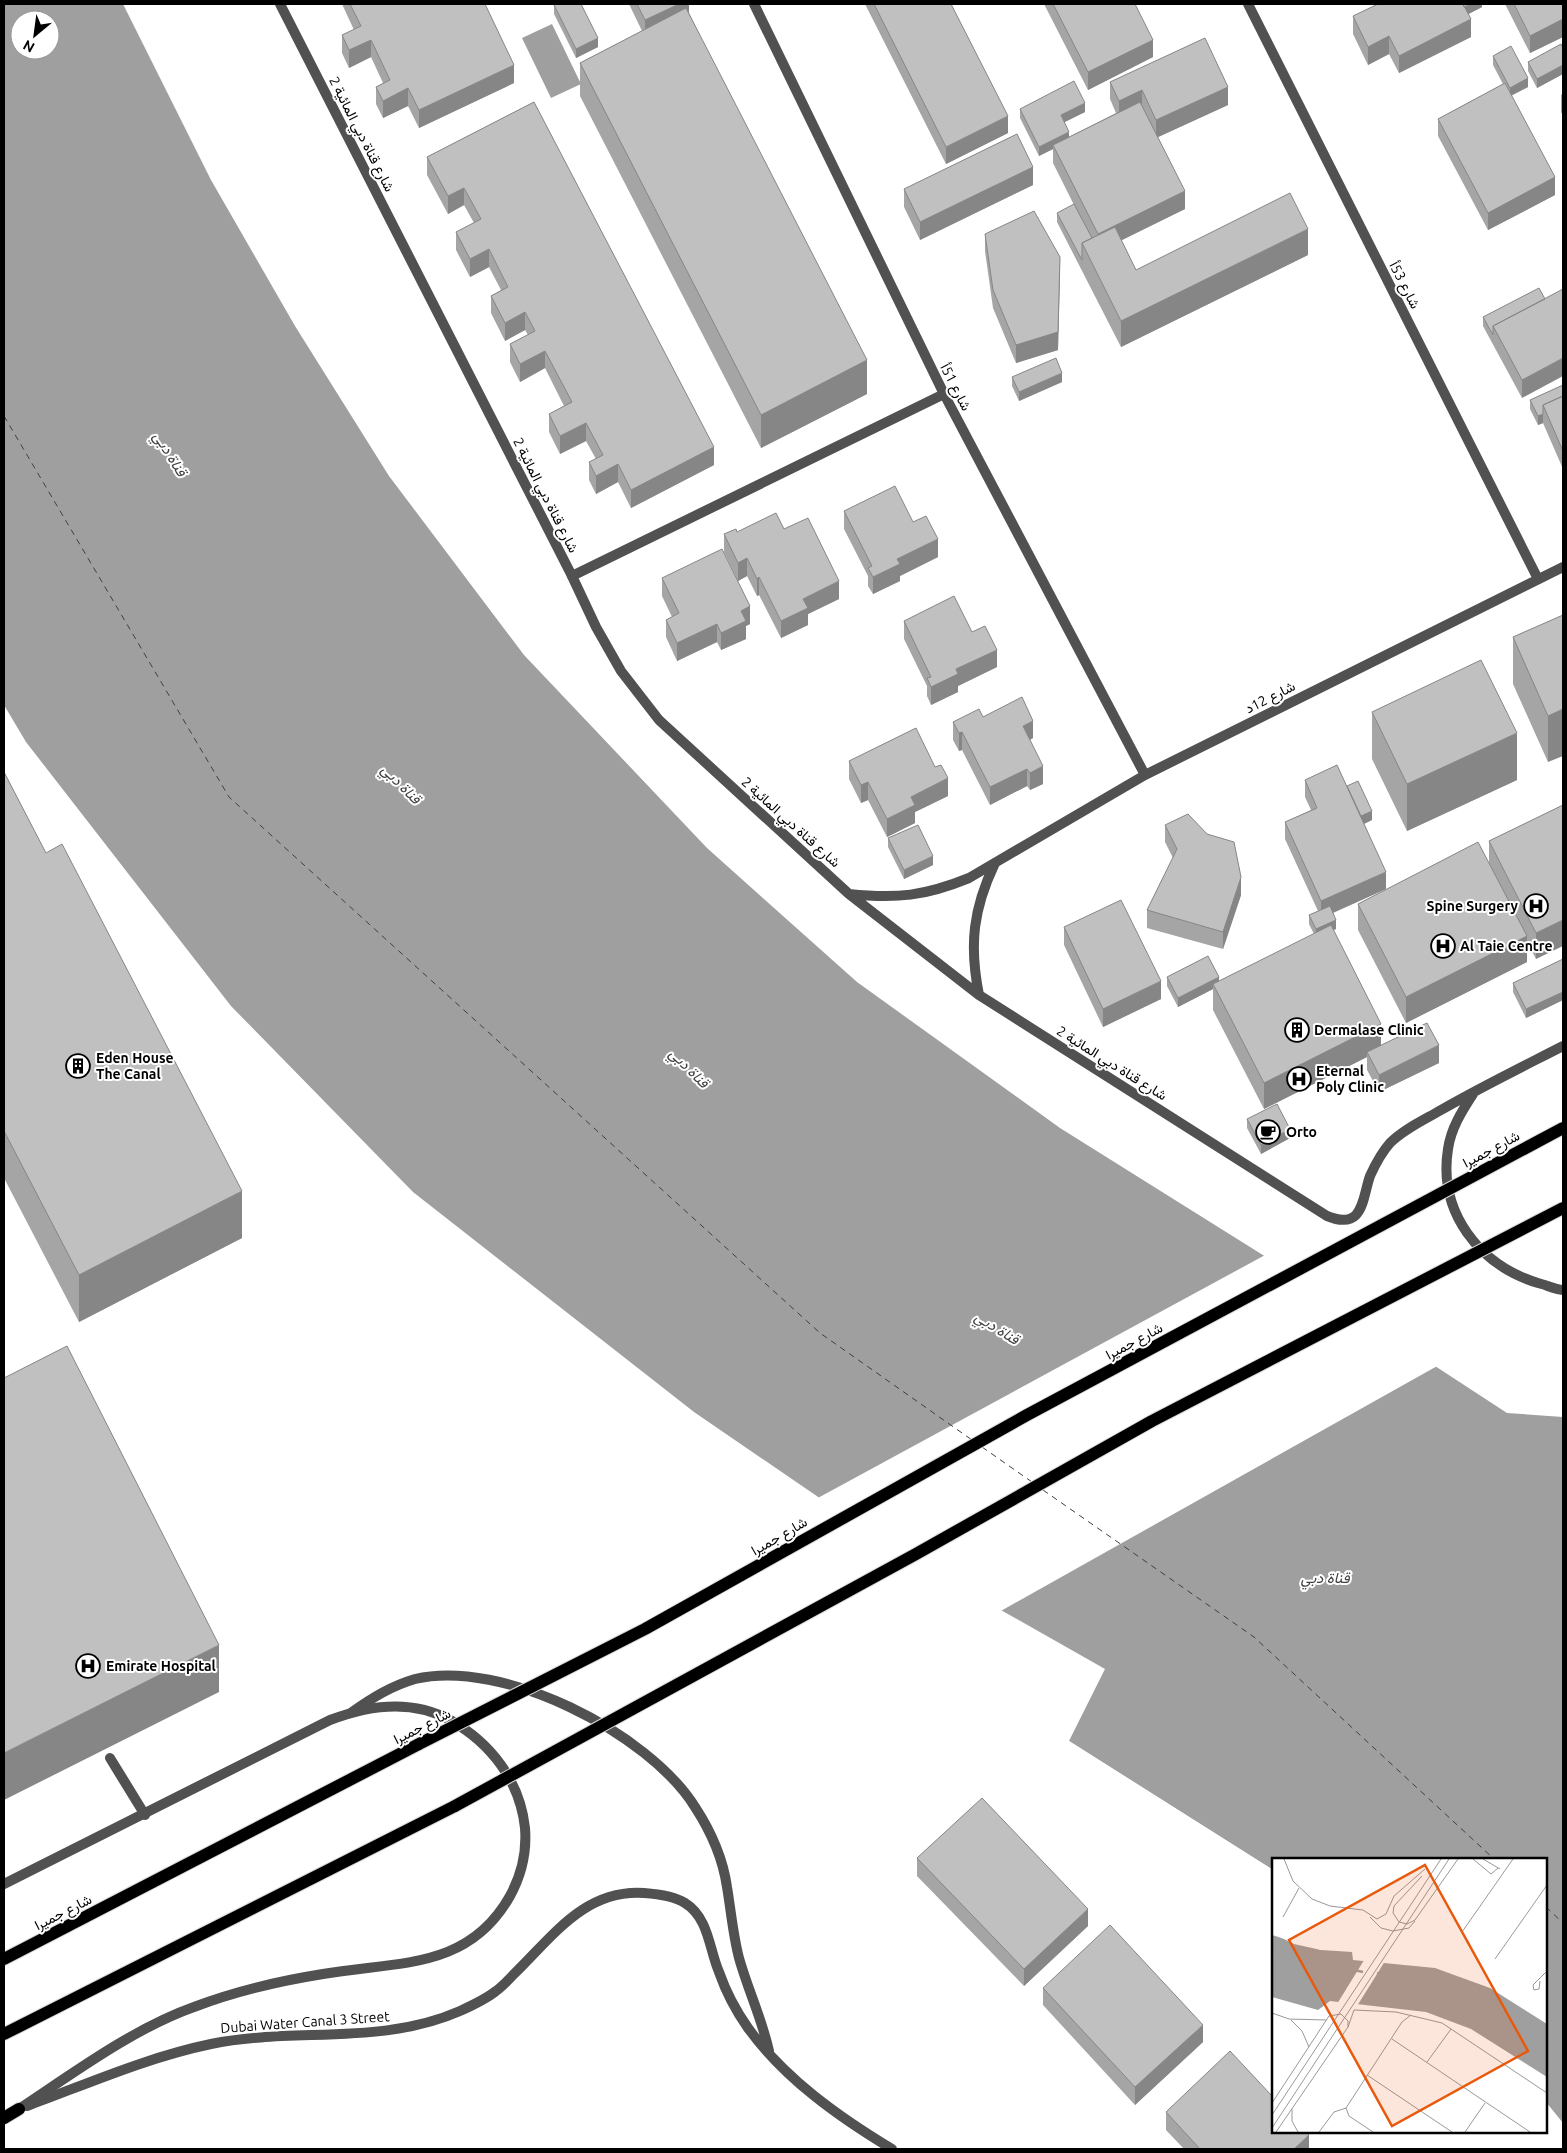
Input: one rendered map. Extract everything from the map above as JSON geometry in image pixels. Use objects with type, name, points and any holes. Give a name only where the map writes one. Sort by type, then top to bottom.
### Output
[{"type":"main road","name":"شارع جميرا","points":[[4,1959],[645,1629],[1018,1420],[1563,1128]]},
{"type":"main road","points":[[4,2034],[455,1806],[916,1554],[1152,1421],[1563,1208]]},
{"type":"main road","points":[[4,2118],[19,2109]]},
{"type":"street","name":"شارع قناة دبي المائية 2","points":[[280,4],[572,576],[596,627],[621,671],[659,720],[849,894],[979,995],[1327,1216],[1337,1220],[1348,1219],[1357,1214],[1363,1205],[1370,1176],[1378,1159],[1389,1144],[1404,1131],[1475,1091],[1563,1046]]},
{"type":"street","name":"شارع 51أ","points":[[754,4],[944,394],[1145,776]]},
{"type":"street","name":"شارع 53أ","points":[[1248,4],[1538,579]]},
{"type":"street","points":[[572,576],[944,394]]},
{"type":"street","name":"شارع 12د","points":[[849,894],[879,897],[910,896],[941,890],[969,878],[1145,776],[1563,567]]},
{"type":"street","points":[[979,995],[974,968],[973,940],[976,914],[984,887],[996,862]]},
{"type":"street","points":[[1475,1091],[1457,1118],[1448,1149],[1448,1181],[1456,1213],[1472,1241],[1496,1263],[1524,1279],[1563,1290]]},
{"type":"street","points":[[352,1712],[382,1691],[416,1679],[452,1675],[488,1680],[529,1690],[568,1706],[606,1726],[640,1750],[672,1778],[695,1806],[719,1855],[727,1885],[734,1938],[739,1959],[764,2028],[769,2052]]},
{"type":"street","points":[[4,1884],[145,1815],[330,1720],[374,1707],[398,1706],[423,1710],[448,1719],[470,1732],[489,1749],[510,1777],[523,1810],[526,1845],[520,1878],[501,1912],[473,1939],[438,1957],[400,1965],[347,1970],[295,1979],[243,1991],[192,2007],[122,2043],[19,2109]]},
{"type":"street","points":[[110,1758],[145,1815]]},
{"type":"street","name":"Dubai Water Canal 3 Street","points":[[19,2109],[168,2055],[211,2044],[299,2035],[380,2032],[421,2025],[460,2011],[497,1991],[566,1920],[587,1906],[610,1897],[635,1893],[660,1894],[684,1903],[696,1913],[704,1925],[717,1970],[730,1996],[749,2028],[769,2052],[824,2104],[857,2128],[892,2149]]},
{"type":"water","name":"قناة دبي","points":[[4,4],[123,4],[211,180],[295,326],[389,476],[524,655],[707,848],[857,982],[1060,1128],[1314,1287],[1507,1413],[1563,1417],[1563,2123],[1547,2103],[1547,1858],[1272,1858],[1272,1869],[1069,1741],[1105,1669],[897,1551],[694,1412],[413,1192],[231,1006],[26,742],[4,705]]},
{"type":"water","points":[[552,24],[581,84],[551,98],[522,38]]},
{"type":"pier","points":[[1267,1254],[1439,1365],[999,1612],[896,1553],[816,1499]]},
{"type":"pier","points":[[1069,1741],[1272,1869],[1272,1872],[1068,1743]]},
{"type":"building","points":[[350,4],[485,4],[514,65],[419,110],[408,88],[383,101],[376,87],[390,80],[371,40],[349,50],[342,35],[361,26]]},
{"type":"building","points":[[581,4],[598,38],[576,49],[554,5]]},
{"type":"building","points":[[637,4],[679,4],[645,20]]},
{"type":"building","points":[[874,4],[951,4],[1008,116],[946,147]]},
{"type":"building","points":[[1053,4],[1135,4],[1153,40],[1088,72]]},
{"type":"building","points":[[1378,4],[1463,4],[1471,19],[1399,56],[1389,36],[1368,47],[1353,16]]},
{"type":"building","points":[[1514,4],[1563,4],[1563,19],[1530,36]]},
{"type":"building","points":[[686,8],[867,360],[761,415],[580,63]]},
{"type":"building","points":[[1205,38],[1228,87],[1156,120],[1142,90],[1119,101],[1110,82]]},
{"type":"building","points":[[1561,44],[1563,49],[1563,65],[1537,79],[1528,62]]},
{"type":"building","points":[[1511,46],[1528,78],[1510,88],[1493,56]]},
{"type":"building","points":[[1074,81],[1085,103],[1061,115],[1069,132],[1039,147],[1020,109]]},
{"type":"building","points":[[1505,83],[1555,177],[1488,213],[1438,119]]},
{"type":"building","points":[[534,102],[714,447],[631,490],[618,464],[596,476],[589,462],[603,455],[586,423],[560,436],[549,414],[572,402],[545,351],[520,364],[510,344],[535,331],[525,312],[505,323],[491,296],[508,287],[489,249],[470,259],[456,232],[481,219],[464,188],[448,196],[427,157]]},
{"type":"building","points":[[1140,102],[1185,191],[1098,234],[1053,145]]},
{"type":"building","points":[[1017,134],[1033,167],[920,222],[904,189]]},
{"type":"building","points":[[1290,193],[1308,229],[1121,321],[1082,243],[1115,227],[1136,270]]},
{"type":"building","points":[[1074,204],[1092,238],[1082,243],[1082,260],[1057,213]]},
{"type":"building","points":[[1034,211],[1060,257],[1058,332],[1016,345],[993,290],[985,234]]},
{"type":"building","points":[[1539,288],[1545,299],[1493,326],[1493,335],[1483,317]]},
{"type":"building","points":[[1563,289],[1563,358],[1522,380],[1493,326]]},
{"type":"building","points":[[1056,358],[1062,373],[1019,392],[1012,377]]},
{"type":"building","points":[[1563,385],[1563,396],[1543,405],[1543,414],[1538,416],[1530,400]]},
{"type":"building","points":[[1563,396],[1563,451],[1543,405]]},
{"type":"building","points":[[895,486],[913,522],[926,516],[938,539],[897,559],[900,564],[873,577],[868,568],[872,566],[844,511]]},
{"type":"building","points":[[776,513],[784,529],[808,518],[839,581],[803,599],[808,608],[781,621],[759,577],[757,579],[747,558],[738,563],[724,534],[736,529],[737,532]]},
{"type":"building","points":[[722,549],[750,606],[741,611],[746,621],[721,633],[717,624],[677,643],[666,620],[679,613],[662,578]]},
{"type":"building","points":[[954,596],[972,632],[985,626],[997,650],[956,669],[958,674],[931,687],[927,678],[931,677],[904,621]]},
{"type":"building","points":[[1563,615],[1563,709],[1548,716],[1513,637]]},
{"type":"building","points":[[1481,660],[1517,733],[1407,784],[1372,712]]},
{"type":"building","points":[[1022,697],[1033,721],[1023,726],[1043,766],[1030,773],[1027,769],[990,787],[962,732],[959,733],[953,722],[979,709],[983,717]]},
{"type":"building","points":[[916,728],[935,767],[941,765],[948,778],[911,797],[915,805],[887,819],[868,782],[861,785],[849,761]]},
{"type":"building","points":[[1337,765],[1386,872],[1321,901],[1285,822],[1317,808],[1305,780]]},
{"type":"building","name":"Eden House The Canal","points":[[4,772],[46,853],[62,844],[242,1191],[79,1275],[4,1131]]},
{"type":"building","points":[[1358,781],[1372,811],[1361,816],[1347,786]]},
{"type":"building","name":"Spine Surgery","points":[[1563,805],[1563,920],[1536,933],[1489,841]]},
{"type":"building","points":[[1188,814],[1207,834],[1234,842],[1241,877],[1223,932],[1147,910],[1177,849],[1165,825]]},
{"type":"building","points":[[918,825],[933,856],[904,870],[888,838]]},
{"type":"building","name":"Al Taie Centre","points":[[1478,842],[1527,936],[1406,997],[1358,904]]},
{"type":"building","points":[[1121,900],[1161,981],[1103,1009],[1064,927]]},
{"type":"building","points":[[1330,906],[1336,920],[1316,929],[1309,915]]},
{"type":"building","name":"Dermalase Clinic","points":[[1331,925],[1381,1024],[1264,1083],[1213,984]]},
{"type":"building","points":[[1208,956],[1219,977],[1178,998],[1167,977]]},
{"type":"building","points":[[1563,959],[1563,992],[1526,1009],[1513,983]]},
{"type":"building","points":[[1427,1023],[1439,1045],[1379,1075],[1367,1052]]},
{"type":"building","points":[[1277,1104],[1290,1129],[1261,1145],[1247,1119]]},
{"type":"building","points":[[67,1346],[219,1645],[4,1753],[4,1378]]},
{"type":"building","points":[[982,1798],[1088,1909],[1024,1969],[917,1858]]},
{"type":"building","points":[[1110,1925],[1203,2025],[1135,2087],[1043,1988]]},
{"type":"building","points":[[1230,2051],[1272,2096],[1272,2133],[1307,2133],[1309,2135],[1294,2149],[1200,2149],[1166,2112]]},
{"type":"ferry route","points":[[4,416],[229,797],[820,1333],[972,1440]]},
{"type":"ferry route","points":[[982,1447],[1032,1482]]},
{"type":"ferry route","points":[[1043,1490],[1254,1637],[1493,1858]]},
{"type":"ferry route","points":[[1547,1908],[1563,1923]]},
{"type":"place","name":"Spine Surgery","points":[[1536,906]]},
{"type":"place","name":"Al Taie Centre","points":[[1443,946]]},
{"type":"place","name":"Dermalase Clinic","points":[[1297,1030]]},
{"type":"place","name":"Eden House The Canal","points":[[78,1066]]},
{"type":"place","name":"Eternal Poly Clinic","points":[[1299,1079]]},
{"type":"place","name":"Orto","points":[[1268,1132]]},
{"type":"place","name":"Emirate Hospital","points":[[88,1666]]}]
